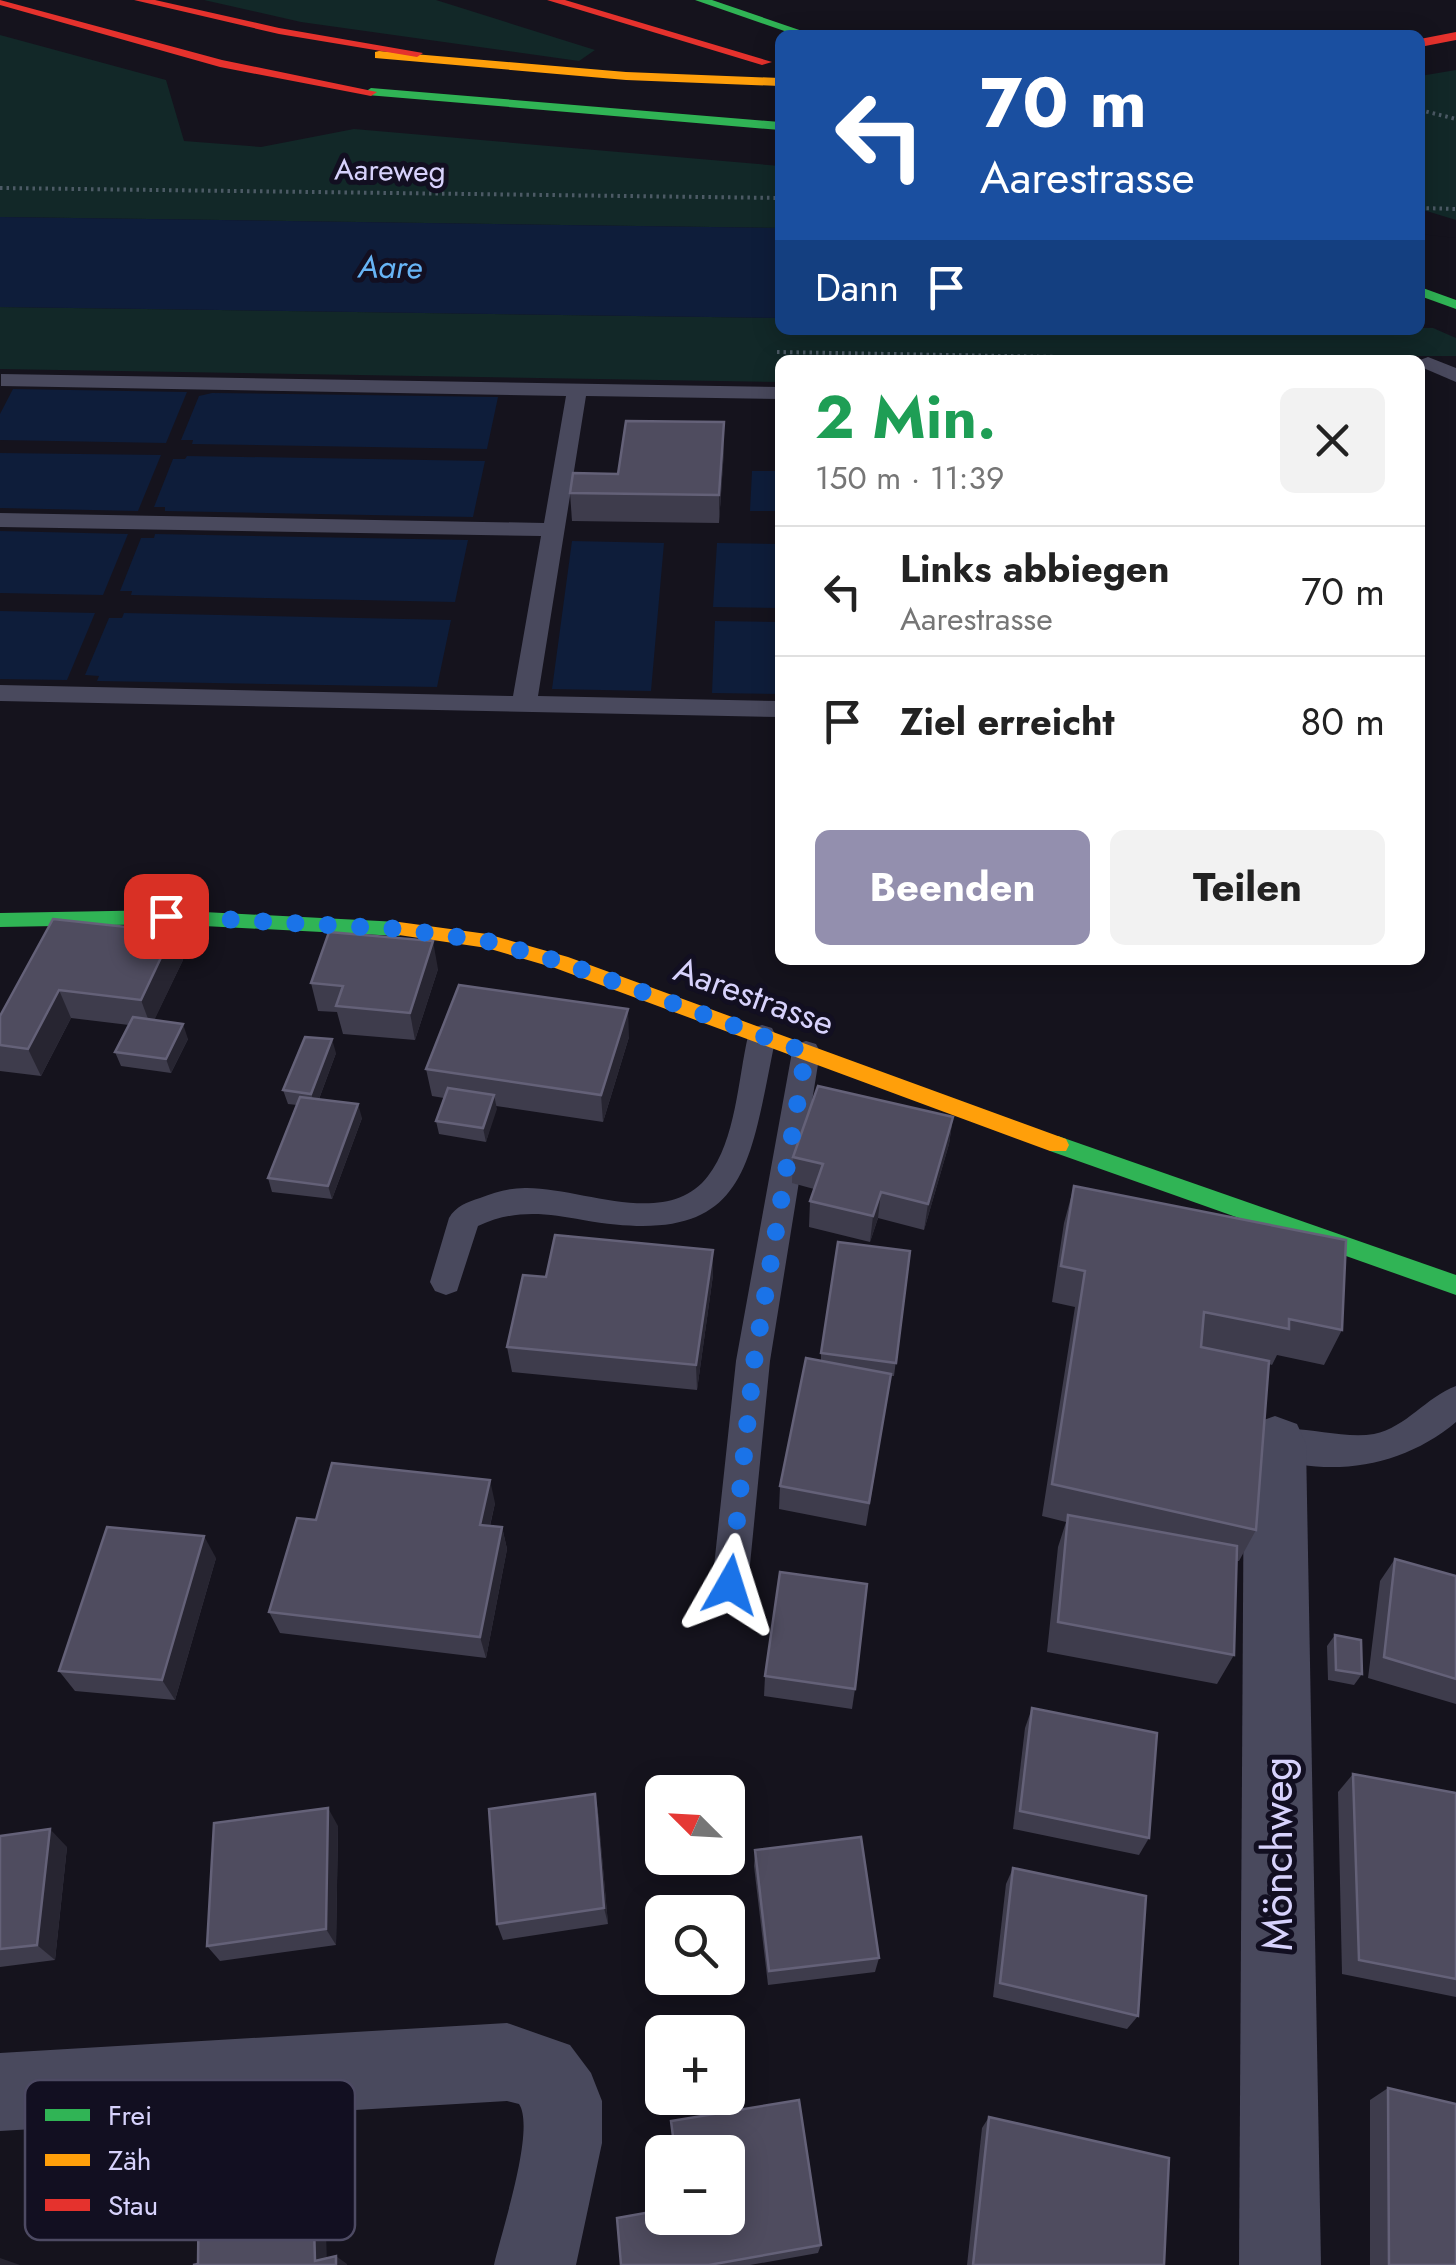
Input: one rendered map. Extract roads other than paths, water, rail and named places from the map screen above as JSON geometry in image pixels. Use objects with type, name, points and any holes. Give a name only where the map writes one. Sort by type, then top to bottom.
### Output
[{"type":"main road","points":[[0,0],[183,54],[354,90],[486,105],[775,126]]},
{"type":"main road","points":[[48,0],[356,52],[517,68],[775,64]]},
{"type":"main road","points":[[140,0],[279,31],[517,68]]},
{"type":"main road","points":[[553,0],[775,63]]},
{"type":"main road","points":[[633,0],[775,63]]},
{"type":"main road","points":[[701,0],[793,30]]},
{"type":"main road","points":[[1425,42],[1456,36]]},
{"type":"main road","points":[[1425,293],[1456,305]]},
{"type":"main road","name":"Aarestrasse","points":[[0,920],[111,916],[280,921],[400,929],[487,941],[561,962],[1456,1285]]},
{"type":"street","name":"Mönchweg","points":[[1275,1444],[1280,2265]]},
{"type":"street","points":[[203,2080],[507,2062],[543,2072],[562,2101],[562,2143],[535,2265]]},
{"type":"street","points":[[0,2092],[25,2091]]},
{"type":"lane","points":[[1428,363],[1456,376]]},
{"type":"lane","points":[[0,380],[775,393]]},
{"type":"lane","points":[[524,705],[577,390]]},
{"type":"lane","points":[[0,520],[551,530]]},
{"type":"lane","points":[[0,693],[775,709]]},
{"type":"lane","points":[[446,1282],[466,1218],[491,1204],[526,1200],[648,1216],[690,1209],[718,1188],[732,1159],[762,1036]]},
{"type":"lane","points":[[730,1585],[754,1362],[806,1052]]},
{"type":"lane","points":[[1275,1444],[1364,1454],[1406,1439],[1456,1401]]},
{"type":"water","name":"Aare","points":[[0,217],[775,228],[775,318],[0,307]]},
{"type":"water","points":[[13,389],[187,392],[166,443],[0,440],[0,414]]},
{"type":"water","points":[[212,393],[498,397],[487,449],[192,444],[193,440],[181,440],[199,396]]},
{"type":"water","points":[[0,453],[161,455],[138,511],[0,508]]},
{"type":"water","points":[[187,456],[485,461],[473,517],[165,511],[165,507],[154,507],[173,459]]},
{"type":"water","points":[[752,471],[775,471],[775,511],[750,511]]},
{"type":"water","points":[[0,531],[128,534],[103,595],[0,593]]},
{"type":"water","points":[[155,534],[468,540],[455,602],[131,595],[132,591],[120,591],[141,538],[154,538]]},
{"type":"water","points":[[572,541],[664,543],[651,691],[552,689]]},
{"type":"water","points":[[717,543],[775,544],[775,608],[713,607]]},
{"type":"water","points":[[0,611],[95,613],[67,680],[0,679]]},
{"type":"water","points":[[124,613],[451,620],[437,687],[97,681],[99,676],[85,675],[109,618],[122,618]]},
{"type":"water","points":[[715,621],[775,622],[775,694],[712,693]]}]
